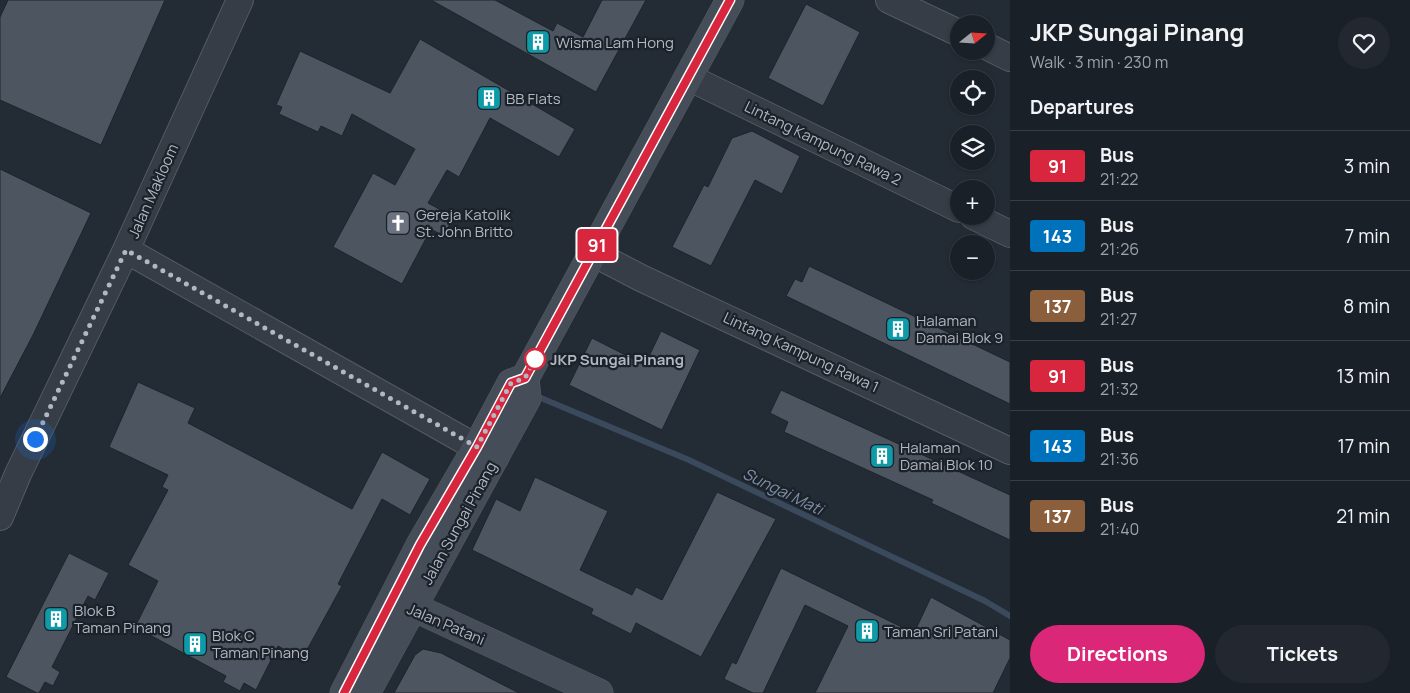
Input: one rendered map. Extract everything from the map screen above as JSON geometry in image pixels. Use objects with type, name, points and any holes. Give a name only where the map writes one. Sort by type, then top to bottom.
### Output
[{"type":"main road","name":"Jalan Sungai Pinang","points":[[366,693],[403,611],[486,453],[527,398],[525,378],[730,0]]},
{"type":"main road","name":"Jalan Sungai Pinang","points":[[344,693],[403,611]]},
{"type":"main road","name":"Jalan Patani","points":[[403,611],[565,693]]},
{"type":"main road","name":"Jalan Patani","points":[[403,611],[598,693]]},
{"type":"street","name":"Jalan Makloom","points":[[0,517],[9,469],[126,250],[240,0]]},
{"type":"street","points":[[889,0],[950,29]]},
{"type":"street","points":[[995,50],[1010,58]]},
{"type":"street","name":"Lintang Kampung Rawa 2","points":[[688,77],[950,205]]},
{"type":"street","points":[[992,225],[1010,234]]},
{"type":"street","points":[[126,250],[486,453]]},
{"type":"street","name":"Lintang Kampung Rawa 1","points":[[593,252],[642,278],[1010,451]]},
{"type":"building","points":[[8,0],[165,0],[101,145],[0,100],[0,17]]},
{"type":"building","name":"Wisma Lam Hong","points":[[431,0],[495,0],[553,31],[557,23],[583,37],[602,0],[646,0],[596,92]]},
{"type":"building","points":[[806,4],[860,32],[823,106],[768,78]]},
{"type":"building","points":[[420,39],[575,129],[559,157],[490,118],[459,177],[447,170],[428,203],[454,217],[443,236],[431,229],[402,284],[333,247],[373,173],[395,185],[415,149],[352,114],[342,136],[321,126],[318,132],[279,114],[282,107],[276,105],[300,51],[390,93]]},
{"type":"building","points":[[752,131],[800,156],[782,194],[755,180],[711,266],[672,247],[704,185],[708,187],[732,138]]},
{"type":"building","points":[[0,169],[91,213],[33,335],[0,398]]},
{"type":"building","name":"Halaman Damai Blok 9","points":[[809,266],[1010,362],[1010,404],[786,296],[795,279],[802,282]]},
{"type":"building","points":[[661,331],[700,350],[662,430],[569,385],[592,338],[645,365]]},
{"type":"building","points":[[138,382],[195,408],[188,423],[352,509],[382,452],[430,479],[410,515],[382,499],[338,584],[342,586],[302,659],[278,646],[256,690],[244,683],[240,691],[223,682],[226,676],[135,627],[158,581],[128,565],[168,490],[162,487],[168,475],[109,447]]},
{"type":"building","name":"Halaman Damai Blok 10","points":[[781,390],[1010,495],[1010,540],[931,503],[933,500],[784,432],[788,422],[770,413]]},
{"type":"building","points":[[535,477],[608,511],[580,570],[632,595],[636,587],[662,600],[717,492],[776,519],[701,657],[636,623],[631,634],[591,614],[593,609],[472,550],[496,499],[520,511]]},
{"type":"building","name":"Blok B Taman Pinang","points":[[69,553],[109,573],[95,600],[88,596],[52,667],[60,672],[53,686],[45,682],[39,693],[37,693],[6,677]]},
{"type":"building","points":[[781,568],[914,633],[931,597],[1010,640],[1010,658],[993,693],[815,693],[848,626],[805,605],[763,693],[753,693],[724,679],[732,662],[736,664]]},
{"type":"building","points":[[423,649],[441,653],[519,693],[394,693],[415,655]]},
{"type":"waterway","name":"Sungai Mati","points":[[541,398],[689,460],[985,601],[1010,616]]},
{"type":"bus line","name":"91","points":[[344,693],[420,545],[477,447],[511,383],[525,378],[730,0]]},
{"type":"place","name":"Wisma Lam Hong","points":[[538,42]]},
{"type":"place","name":"BB Flats","points":[[489,98]]},
{"type":"place","name":"Gereja Katolik St. John Britto","points":[[398,223]]},
{"type":"place","name":"Halaman Damai Blok 9","points":[[898,329]]},
{"type":"place","name":"JKP Sungai Pinang","points":[[535,359]]},
{"type":"place","name":"Halaman Damai Blok 10","points":[[882,456]]},
{"type":"place","name":"Blok B Taman Pinang","points":[[56,619]]},
{"type":"place","name":"Taman Sri Patani","points":[[867,631]]},
{"type":"place","name":"Blok C Taman Pinang","points":[[195,644]]},
{"type":"route","points":[[35,439],[126,250],[477,447],[511,383],[525,378],[535,359]]}]
